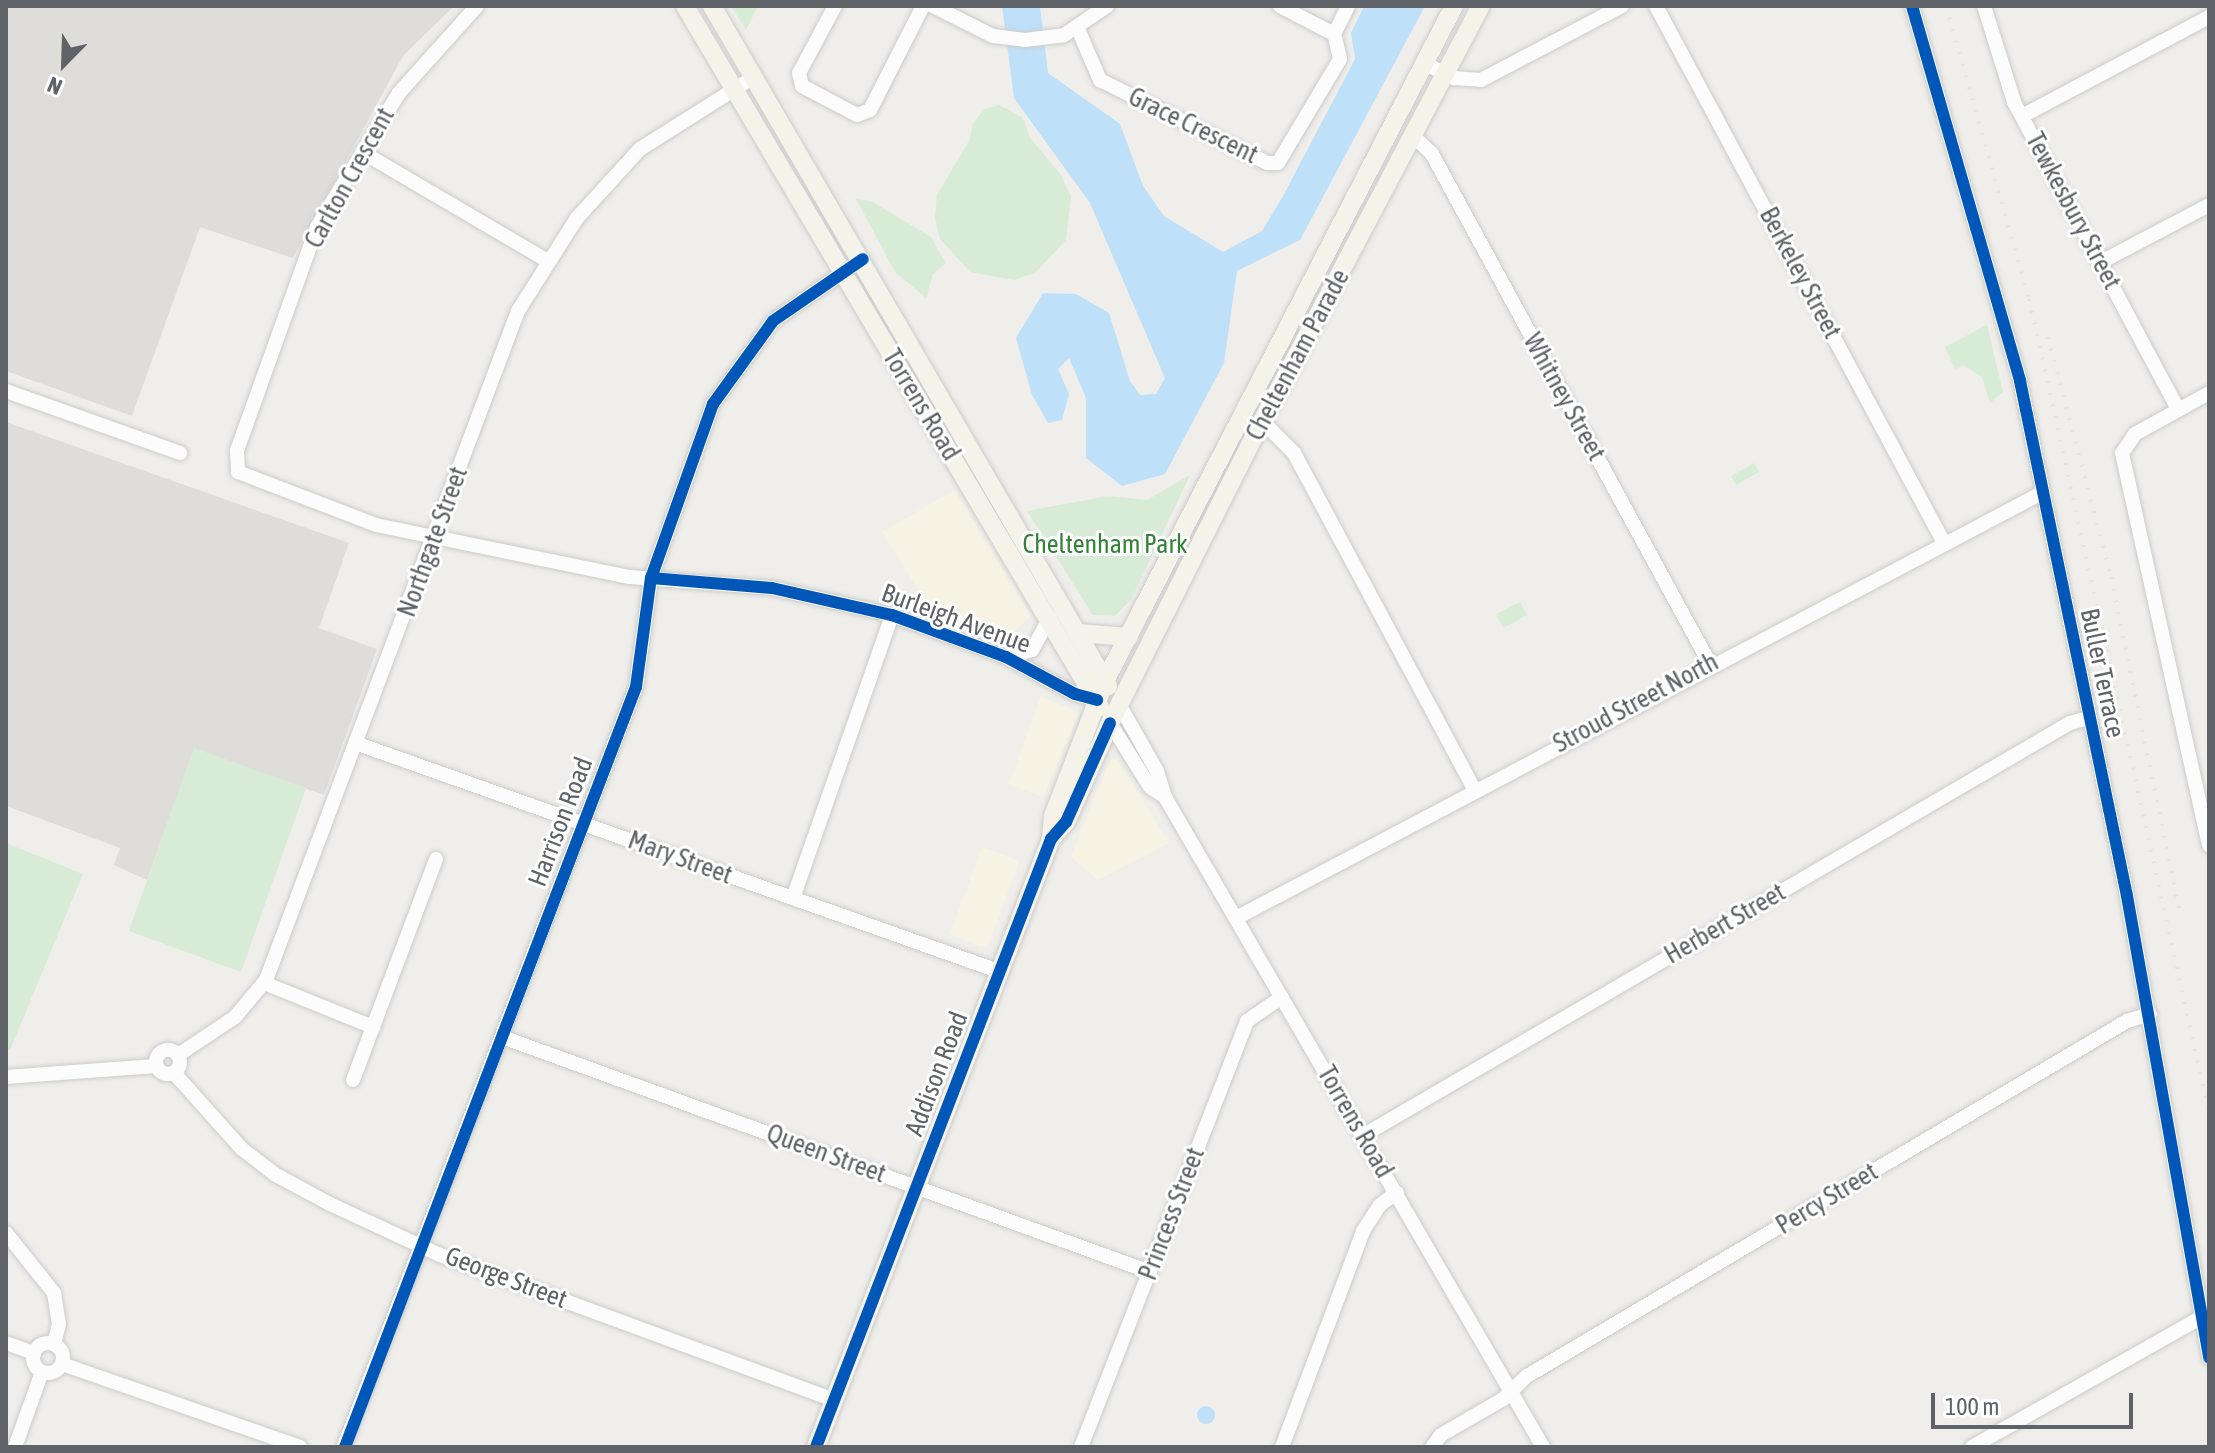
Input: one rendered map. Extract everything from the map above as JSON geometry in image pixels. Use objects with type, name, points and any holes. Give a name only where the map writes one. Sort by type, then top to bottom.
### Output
[{"type":"main road","name":"Torrens Road","points":[[685,6],[1110,723]]},
{"type":"main road","name":"Torrens Road","points":[[712,6],[863,259],[1120,706]]},
{"type":"main road","name":"Cheltenham Parade","points":[[1097,700],[1454,6]]},
{"type":"main road","name":"Cheltenham Parade","points":[[1120,706],[1262,421],[1481,6]]},
{"type":"main road","points":[[908,384],[912,369],[925,366]]},
{"type":"main road","points":[[1077,633],[1129,637]]},
{"type":"main road","name":"Addison Road","points":[[816,1447],[1001,972],[1051,839],[1053,816],[1097,700]]},
{"type":"main road","name":"Addison Road","points":[[1051,839],[1066,822],[1120,706]]},
{"type":"street","name":"Carlton Crescent","points":[[236,466],[237,451],[317,227],[399,93],[477,6]]},
{"type":"street","points":[[835,6],[799,73],[802,86],[857,115],[870,110],[923,6]]},
{"type":"street","points":[[933,6],[993,36],[1053,36],[1078,29],[1107,6]]},
{"type":"street","points":[[1280,6],[1334,34],[1348,6]]},
{"type":"street","points":[[1424,63],[1445,74],[1481,80],[1622,6]]},
{"type":"street","name":"Berkeley Street","points":[[1656,6],[1943,541]]},
{"type":"street","name":"Buller Terrace","points":[[1912,6],[2020,381],[2040,494],[2150,1014],[2209,1358]]},
{"type":"street","name":"Tewkesbury Street","points":[[1984,6],[2022,116],[2178,409]]},
{"type":"street","points":[[2022,116],[2209,17]]},
{"type":"street","name":"Grace Crescent","points":[[1078,29],[1100,80],[1267,163],[1283,159],[1340,59],[1334,34]]},
{"type":"street","name":"Northgate Street","points":[[156,1066],[164,1050],[178,1055],[235,1017],[264,983],[358,744],[506,336],[548,261],[577,218],[640,149],[754,77]]},
{"type":"street","name":"Whitney Street","points":[[1413,136],[1432,154],[1710,664]]},
{"type":"street","points":[[362,152],[548,261]]},
{"type":"street","points":[[2101,262],[2209,205]]},
{"type":"street","name":"Harrison Road","points":[[344,1447],[636,687],[651,578],[696,446],[731,373],[773,321],[863,259]]},
{"type":"street","points":[[6,391],[180,453]]},
{"type":"street","points":[[2209,393],[2135,434],[2124,446],[2209,845]]},
{"type":"street","points":[[1262,421],[1294,453],[1474,789]]},
{"type":"street","name":"Burleigh Avenue","points":[[236,466],[244,477],[376,525],[436,534],[651,578],[772,588],[892,615],[1006,657],[1075,694],[1097,700]]},
{"type":"street","name":"Stroud Street North","points":[[1236,918],[1943,541],[2040,494]]},
{"type":"street","points":[[793,898],[892,615]]},
{"type":"street","name":"Burleigh Avenue","points":[[1006,657],[1032,650],[1050,618]]},
{"type":"street","name":"Torrens Road","points":[[1120,706],[1157,771],[1165,797],[1543,1447]]},
{"type":"street","name":"Herbert Street","points":[[1364,1135],[2070,723],[2089,718]]},
{"type":"street","name":"Torrens Road","points":[[1110,723],[1150,787],[1165,797]]},
{"type":"street","name":"Mary Street","points":[[358,744],[1001,972]]},
{"type":"street","points":[[353,1080],[436,859]]},
{"type":"street","points":[[264,983],[373,1027]]},
{"type":"street","name":"Princess Street","points":[[1081,1447],[1247,1021],[1282,997]]},
{"type":"street","name":"Percy Street","points":[[1432,1447],[1441,1435],[1510,1391],[1527,1376],[2086,1045],[2150,1014]]},
{"type":"street","name":"Queen Street","points":[[502,1037],[1150,1272]]},
{"type":"street","points":[[6,1077],[156,1066],[162,1073],[174,1073],[178,1055]]},
{"type":"street","name":"George Street","points":[[174,1073],[214,1123],[276,1175],[421,1245],[834,1400]]},
{"type":"street","points":[[1282,1447],[1363,1231],[1380,1205],[1397,1192]]},
{"type":"street","points":[[6,1233],[54,1293],[59,1324],[54,1344]]},
{"type":"street","points":[[1972,1447],[2202,1317]]},
{"type":"street","points":[[6,1343],[34,1353]]},
{"type":"street","points":[[42,1344],[54,1344],[62,1350],[62,1364],[51,1373],[42,1372],[34,1363],[34,1353],[42,1344]]},
{"type":"street","points":[[62,1364],[300,1447]]},
{"type":"street","points":[[15,1447],[42,1372]]},
{"type":"street","points":[[333,1447],[344,1447]]},
{"type":"shaded area","points":[[6,6],[454,6],[403,56],[293,258],[200,227],[132,416],[6,371]]},
{"type":"shaded area","points":[[6,422],[349,543],[319,628],[377,649],[324,795],[194,749],[147,880],[114,865],[120,848],[6,806]]},
{"type":"shaded area","points":[[955,490],[1031,617],[1004,639],[911,606],[918,589],[882,532]]},
{"type":"shaded area","points":[[1041,696],[1079,713],[1043,797],[1009,784]]},
{"type":"shaded area","points":[[1117,758],[1169,843],[1098,880],[1071,857],[1110,760]]},
{"type":"shaded area","points":[[982,847],[1019,861],[989,944],[981,947],[950,934]]},
{"type":"green space","points":[[731,6],[758,6],[746,30]]},
{"type":"green space","points":[[999,105],[1023,118],[1030,138],[1061,175],[1071,196],[1066,240],[1035,273],[1014,280],[970,272],[940,239],[935,217],[937,195],[970,139],[973,123],[985,109]]},
{"type":"green space","points":[[856,199],[871,201],[931,237],[946,263],[933,274],[926,298],[895,272]]},
{"type":"green space","points":[[1987,325],[2003,392],[1990,403],[1982,377],[1964,365],[1955,369],[1945,347]]},
{"type":"green space","points":[[1754,463],[1759,472],[1736,485],[1731,476]]},
{"type":"green space","name":"Cheltenham Park","points":[[1190,475],[1132,598],[1115,616],[1093,615],[1027,511],[1108,496],[1147,500]]},
{"type":"green space","points":[[1520,602],[1527,615],[1503,628],[1496,614]]},
{"type":"green space","points":[[194,748],[306,788],[241,972],[129,931]]},
{"type":"green space","points":[[6,843],[83,874],[10,1050],[6,1048]]},
{"type":"water","points":[[1002,6],[1040,6],[1048,73],[1120,124],[1143,186],[1164,216],[1223,252],[1262,231],[1283,196],[1355,59],[1351,33],[1364,6],[1425,6],[1300,240],[1237,271],[1224,363],[1165,474],[1122,486],[1086,458],[1086,398],[1069,358],[1058,369],[1069,394],[1062,420],[1048,423],[1032,395],[1016,338],[1043,293],[1076,294],[1109,313],[1130,381],[1140,395],[1156,394],[1165,378],[1090,203],[1014,98]]},
{"type":"water","points":[[1202,1406],[1210,1406],[1215,1415],[1213,1422],[1202,1424],[1197,1419],[1197,1411]]},
{"type":"railway","points":[[1946,6],[2029,299],[2209,1113]]},
{"type":"railway","points":[[2048,337],[2111,577],[2180,914]]},
{"type":"cycle path","points":[[1912,6],[2020,381],[2127,896],[2209,1358]]},
{"type":"cycle path","points":[[345,1447],[636,687],[651,578],[713,404],[773,321],[863,259]]},
{"type":"cycle path","points":[[651,578],[772,588],[892,615],[1006,657],[1075,694],[1097,700]]},
{"type":"cycle path","points":[[816,1447],[1051,839],[1066,822],[1110,723]]}]
